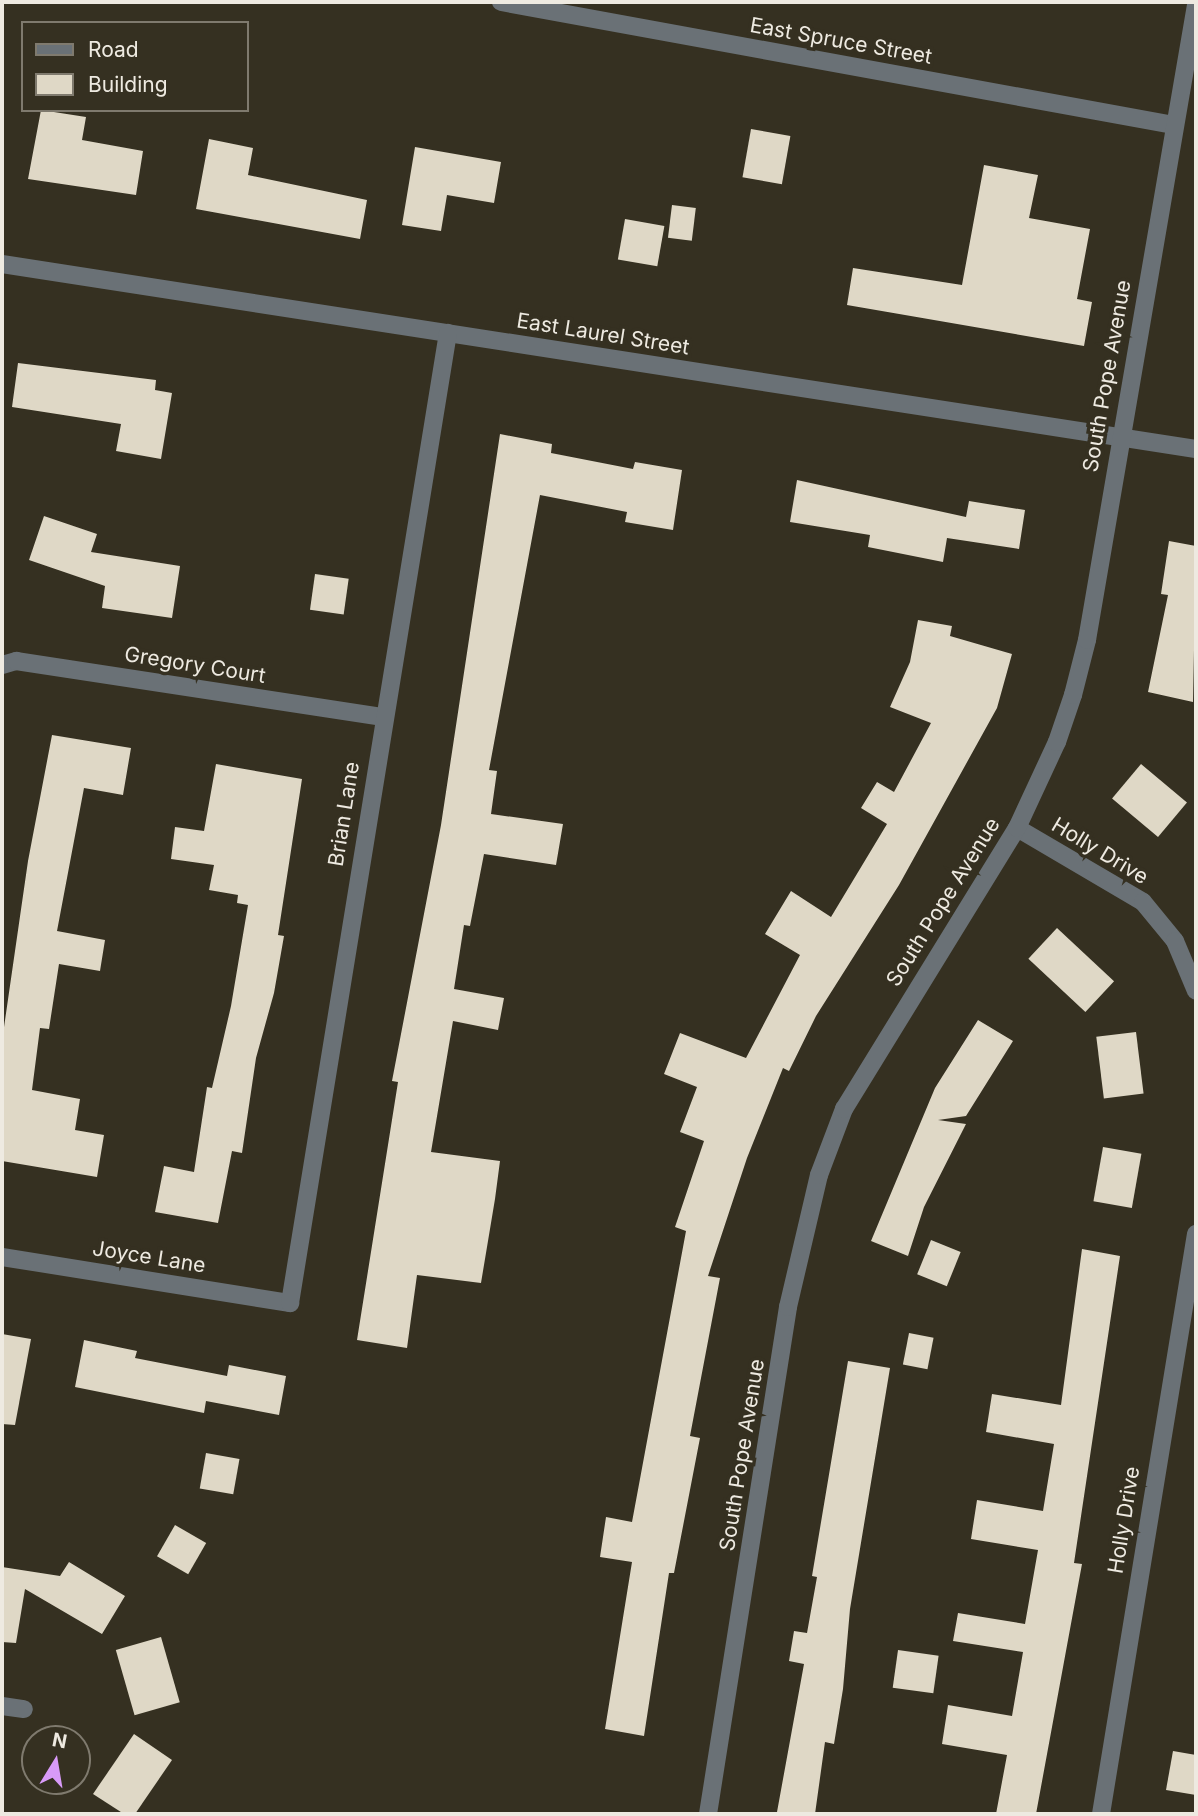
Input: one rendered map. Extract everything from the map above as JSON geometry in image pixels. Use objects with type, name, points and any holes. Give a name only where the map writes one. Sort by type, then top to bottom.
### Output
[{"type":"street","name":"East Spruce Street","points":[[501,2],[1173,125]]},
{"type":"street","name":"South Pope Avenue","points":[[709,1814],[788,1307],[819,1175],[844,1109],[1017,828],[1058,742],[1073,695],[1087,640],[1119,438],[1196,5]]},
{"type":"street","name":"East Laurel Street","points":[[2,264],[1196,449]]},
{"type":"street","name":"Brian Lane","points":[[290,1303],[382,717],[448,333]]},
{"type":"street","name":"Gregory Court","points":[[2,665],[16,661],[382,717]]},
{"type":"street","name":"Holly Drive","points":[[1017,828],[1143,902],[1175,941],[1196,991]]},
{"type":"street","name":"Holly Drive","points":[[1101,1814],[1196,1234]]},
{"type":"street","name":"Joyce Lane","points":[[2,1257],[290,1303]]},
{"type":"street","points":[[2,1706],[24,1709]]},
{"type":"building","points":[[41,112],[86,117],[82,140],[143,151],[136,195],[28,179]]},
{"type":"building","points":[[751,129],[790,136],[782,184],[742,177]]},
{"type":"building","points":[[209,139],[253,148],[248,175],[367,200],[360,239],[196,209]]},
{"type":"building","points":[[415,147],[501,162],[494,203],[447,195],[441,231],[402,225]]},
{"type":"building","points":[[984,165],[1038,175],[1029,218],[1090,229],[1077,299],[1092,302],[1084,346],[847,305],[853,268],[962,285]]},
{"type":"building","points":[[672,205],[696,208],[692,241],[668,238]]},
{"type":"building","points":[[625,219],[664,226],[657,266],[618,259]]},
{"type":"building","points":[[18,363],[156,380],[155,390],[172,393],[161,459],[116,451],[121,424],[12,407]]},
{"type":"building","points":[[500,434],[552,444],[551,453],[633,469],[635,462],[682,470],[673,530],[625,522],[627,512],[540,495],[489,770],[497,771],[491,814],[563,824],[556,865],[484,854],[470,926],[464,925],[454,989],[504,998],[498,1030],[453,1021],[431,1152],[500,1161],[495,1199],[481,1283],[417,1275],[407,1348],[357,1340],[398,1082],[392,1081],[441,825]]},
{"type":"building","points":[[797,480],[966,517],[969,501],[1025,510],[1019,549],[947,538],[943,562],[868,547],[870,535],[790,522]]},
{"type":"building","points":[[44,516],[97,534],[91,552],[180,566],[172,618],[102,608],[105,586],[29,560]]},
{"type":"building","points":[[1169,541],[1196,546],[1193,702],[1148,692],[1168,595],[1161,594]]},
{"type":"building","points":[[315,574],[349,579],[344,614],[310,610]]},
{"type":"building","points":[[918,620],[952,626],[950,636],[1012,654],[997,708],[899,885],[816,1016],[789,1071],[783,1068],[747,1158],[708,1276],[720,1278],[690,1436],[700,1438],[674,1573],[669,1573],[644,1736],[605,1729],[632,1562],[600,1557],[606,1517],[632,1522],[686,1231],[675,1227],[704,1141],[680,1132],[697,1087],[664,1074],[680,1033],[746,1058],[800,955],[765,934],[791,891],[831,917],[887,824],[861,808],[877,782],[894,792],[931,723],[890,707],[910,662]]},
{"type":"building","points":[[52,735],[131,748],[123,795],[84,788],[57,931],[105,940],[100,971],[59,964],[49,1029],[40,1028],[32,1090],[80,1099],[75,1130],[104,1135],[97,1177],[2,1161],[2,1041],[28,861]]},
{"type":"building","points":[[216,764],[302,779],[278,935],[284,936],[274,993],[256,1058],[242,1153],[232,1151],[218,1223],[155,1212],[164,1166],[194,1172],[207,1087],[212,1088],[231,1006],[248,905],[237,903],[238,895],[209,890],[214,865],[171,859],[175,827],[204,831]]},
{"type":"building","points":[[1141,764],[1187,803],[1158,837],[1112,798]]},
{"type":"building","points":[[1057,928],[1114,981],[1085,1012],[1028,959]]},
{"type":"building","points":[[978,1020],[1013,1041],[966,1116],[938,1120],[966,1124],[924,1207],[908,1256],[871,1241],[935,1088]]},
{"type":"building","points":[[1136,1032],[1144,1094],[1104,1098],[1096,1037]]},
{"type":"building","points":[[1103,1147],[1141,1154],[1132,1208],[1093,1201]]},
{"type":"building","points":[[931,1240],[961,1252],[947,1286],[917,1274]]},
{"type":"building","points":[[1082,1249],[1120,1256],[1074,1563],[1082,1564],[1036,1814],[996,1814],[1007,1755],[942,1744],[948,1705],[1012,1716],[1023,1652],[953,1641],[958,1613],[1025,1624],[1038,1550],[971,1539],[977,1500],[1043,1511],[1054,1444],[986,1432],[992,1394],[1061,1405]]},
{"type":"building","points":[[909,1333],[934,1338],[927,1369],[903,1364]]},
{"type":"building","points":[[2,1334],[31,1339],[15,1425],[2,1424]]},
{"type":"building","points":[[84,1340],[137,1351],[135,1358],[227,1376],[229,1365],[286,1376],[279,1415],[206,1401],[204,1413],[75,1387]]},
{"type":"building","points":[[848,1361],[890,1368],[850,1609],[843,1689],[834,1744],[825,1742],[815,1814],[777,1812],[804,1664],[789,1661],[794,1631],[807,1633],[817,1577],[812,1576]]},
{"type":"building","points":[[206,1453],[239,1459],[233,1494],[200,1488]]},
{"type":"building","points":[[175,1525],[206,1543],[188,1574],[157,1556]]},
{"type":"building","points":[[69,1562],[125,1596],[102,1634],[25,1589],[16,1643],[2,1642],[2,1567],[60,1576]]},
{"type":"building","points":[[161,1637],[180,1702],[135,1715],[116,1650]]},
{"type":"building","points":[[898,1650],[939,1656],[933,1693],[893,1688]]},
{"type":"building","points":[[134,1734],[172,1760],[135,1814],[124,1814],[93,1794]]},
{"type":"building","points":[[1173,1751],[1196,1755],[1196,1795],[1166,1790]]}]
